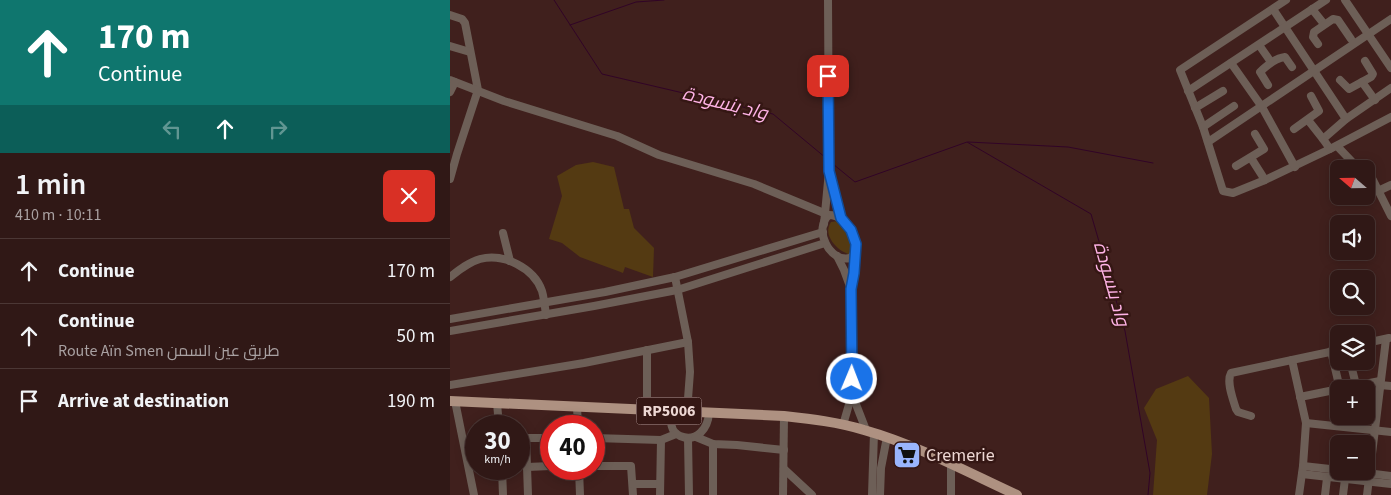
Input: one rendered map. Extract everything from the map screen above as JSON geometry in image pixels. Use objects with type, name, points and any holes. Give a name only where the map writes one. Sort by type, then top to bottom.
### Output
[{"type":"main road","name":"RP5006","points":[[453,401],[784,416],[843,425],[886,437],[951,465],[1008,493],[1017,495]]},
{"type":"street","points":[[828,0],[829,171],[823,228],[825,243],[837,256],[851,289]]},
{"type":"street","points":[[1286,0],[1180,70],[1203,127],[1224,192],[1233,193],[1295,167],[1391,117]]},
{"type":"street","points":[[1188,91],[1326,0]]},
{"type":"street","points":[[1345,0],[1391,68]]},
{"type":"street","points":[[1273,9],[1346,118]]},
{"type":"street","points":[[1312,9],[1324,24]]},
{"type":"street","points":[[450,15],[464,21],[478,90],[453,152],[450,178]]},
{"type":"street","points":[[1318,44],[1313,34],[1333,19],[1338,20],[1351,39]]},
{"type":"street","points":[[1208,142],[1391,19]]},
{"type":"street","points":[[1258,45],[1272,62]]},
{"type":"street","points":[[450,46],[470,52]]},
{"type":"street","points":[[1268,85],[1260,72],[1272,62],[1282,56],[1285,57],[1292,67]]},
{"type":"street","points":[[1340,80],[1349,89],[1373,74],[1365,61]]},
{"type":"street","points":[[1231,63],[1262,107],[1295,167]]},
{"type":"street","points":[[450,92],[453,81],[511,103],[617,136],[659,155],[748,182],[824,213]]},
{"type":"street","points":[[1362,82],[1375,100]]},
{"type":"street","points":[[1323,139],[1346,118],[1391,88]]},
{"type":"street","points":[[1195,108],[1223,90]]},
{"type":"street","points":[[1294,129],[1319,111],[1311,96]]},
{"type":"street","points":[[1203,127],[1234,106]]},
{"type":"street","points":[[1308,120],[1323,139],[1348,160]]},
{"type":"street","points":[[1236,166],[1264,149],[1255,134]]},
{"type":"street","points":[[1252,158],[1265,180]]},
{"type":"street","points":[[829,171],[841,218]]},
{"type":"street","points":[[1375,184],[1391,216]]},
{"type":"street","points":[[1378,191],[1391,185]]},
{"type":"street","points":[[823,228],[829,215],[835,215],[848,225],[854,234],[856,244],[851,289],[852,394],[843,425]]},
{"type":"street","points":[[450,319],[675,277],[823,228]]},
{"type":"street","points":[[503,233],[510,261]]},
{"type":"street","points":[[450,331],[677,290],[825,243]]},
{"type":"street","points":[[837,256],[847,259],[854,254]]},
{"type":"street","points":[[452,273],[481,259],[494,258],[510,261],[523,268],[534,278],[542,291],[546,314]]},
{"type":"street","points":[[675,277],[688,342],[690,372],[687,412]]},
{"type":"street","points":[[1374,435],[1380,383],[1388,341],[1375,342]]},
{"type":"street","points":[[450,385],[584,363],[688,342]]},
{"type":"street","points":[[647,350],[647,410]]},
{"type":"street","points":[[1250,416],[1240,413],[1236,408],[1229,374],[1330,351]]},
{"type":"street","points":[[1292,360],[1306,422],[1299,495]]},
{"type":"street","points":[[1375,383],[1391,386]]},
{"type":"street","points":[[1300,397],[1330,391]]},
{"type":"street","points":[[852,394],[870,432],[872,495]]},
{"type":"street","points":[[453,401],[474,495]]},
{"type":"street","points":[[497,403],[498,415]]},
{"type":"street","points":[[577,407],[577,415]]},
{"type":"street","points":[[671,411],[671,425],[676,434]]},
{"type":"street","points":[[689,495],[692,437],[705,427],[709,412]]},
{"type":"street","points":[[783,495],[784,416]]},
{"type":"street","points":[[1306,422],[1391,432]]},
{"type":"street","points":[[605,438],[661,440],[676,434],[713,444],[784,450]]},
{"type":"street","points":[[880,495],[881,468],[886,437]]},
{"type":"street","points":[[660,495],[661,440]]},
{"type":"street","points":[[713,444],[713,495]]},
{"type":"street","points":[[951,465],[953,494]]},
{"type":"street","points":[[605,466],[631,466],[633,495]]},
{"type":"street","points":[[784,469],[809,494]]},
{"type":"street","points":[[1302,470],[1330,470]]},
{"type":"street","points":[[1302,470],[1330,478]]},
{"type":"street","points":[[1375,474],[1391,476]]},
{"type":"street","points":[[1325,495],[1327,478]]},
{"type":"street","points":[[502,480],[503,495]]},
{"type":"street","points":[[527,480],[528,495]]},
{"type":"street","points":[[579,480],[580,495]]},
{"type":"street","points":[[1343,495],[1345,480],[1391,484]]},
{"type":"street","points":[[1367,495],[1369,482]]},
{"type":"street","points":[[633,484],[660,484]]},
{"type":"shaded area","points":[[593,162],[614,167],[624,209],[629,209],[634,228],[654,248],[653,277],[625,267],[623,273],[580,257],[562,243],[549,239],[562,196],[557,176],[576,165]]},
{"type":"shaded area","points":[[838,221],[844,223],[854,238],[854,252],[848,254],[844,252],[835,246],[832,241],[828,232],[829,227],[831,222]]},
{"type":"shaded area","points":[[1188,376],[1209,398],[1212,454],[1207,495],[1153,495],[1157,440],[1144,408],[1156,389]]},
{"type":"waterway","name":"واد بنسودة","points":[[554,0],[602,74],[773,114],[826,158]]},
{"type":"waterway","name":"واد بنسودة","points":[[570,25],[636,2],[664,0]]},
{"type":"waterway","name":"واد بنسودة","points":[[833,164],[855,182],[967,142],[1091,214],[1125,331],[1150,473],[1148,495]]},
{"type":"waterway","name":"واد بنسودة","points":[[968,142],[1068,147],[1153,163]]},
{"type":"place","name":"Cremerie","points":[[907,455]]},
{"type":"route","points":[[828,76],[829,171],[834,197],[841,218],[854,234],[856,244],[851,289],[852,379]]}]
